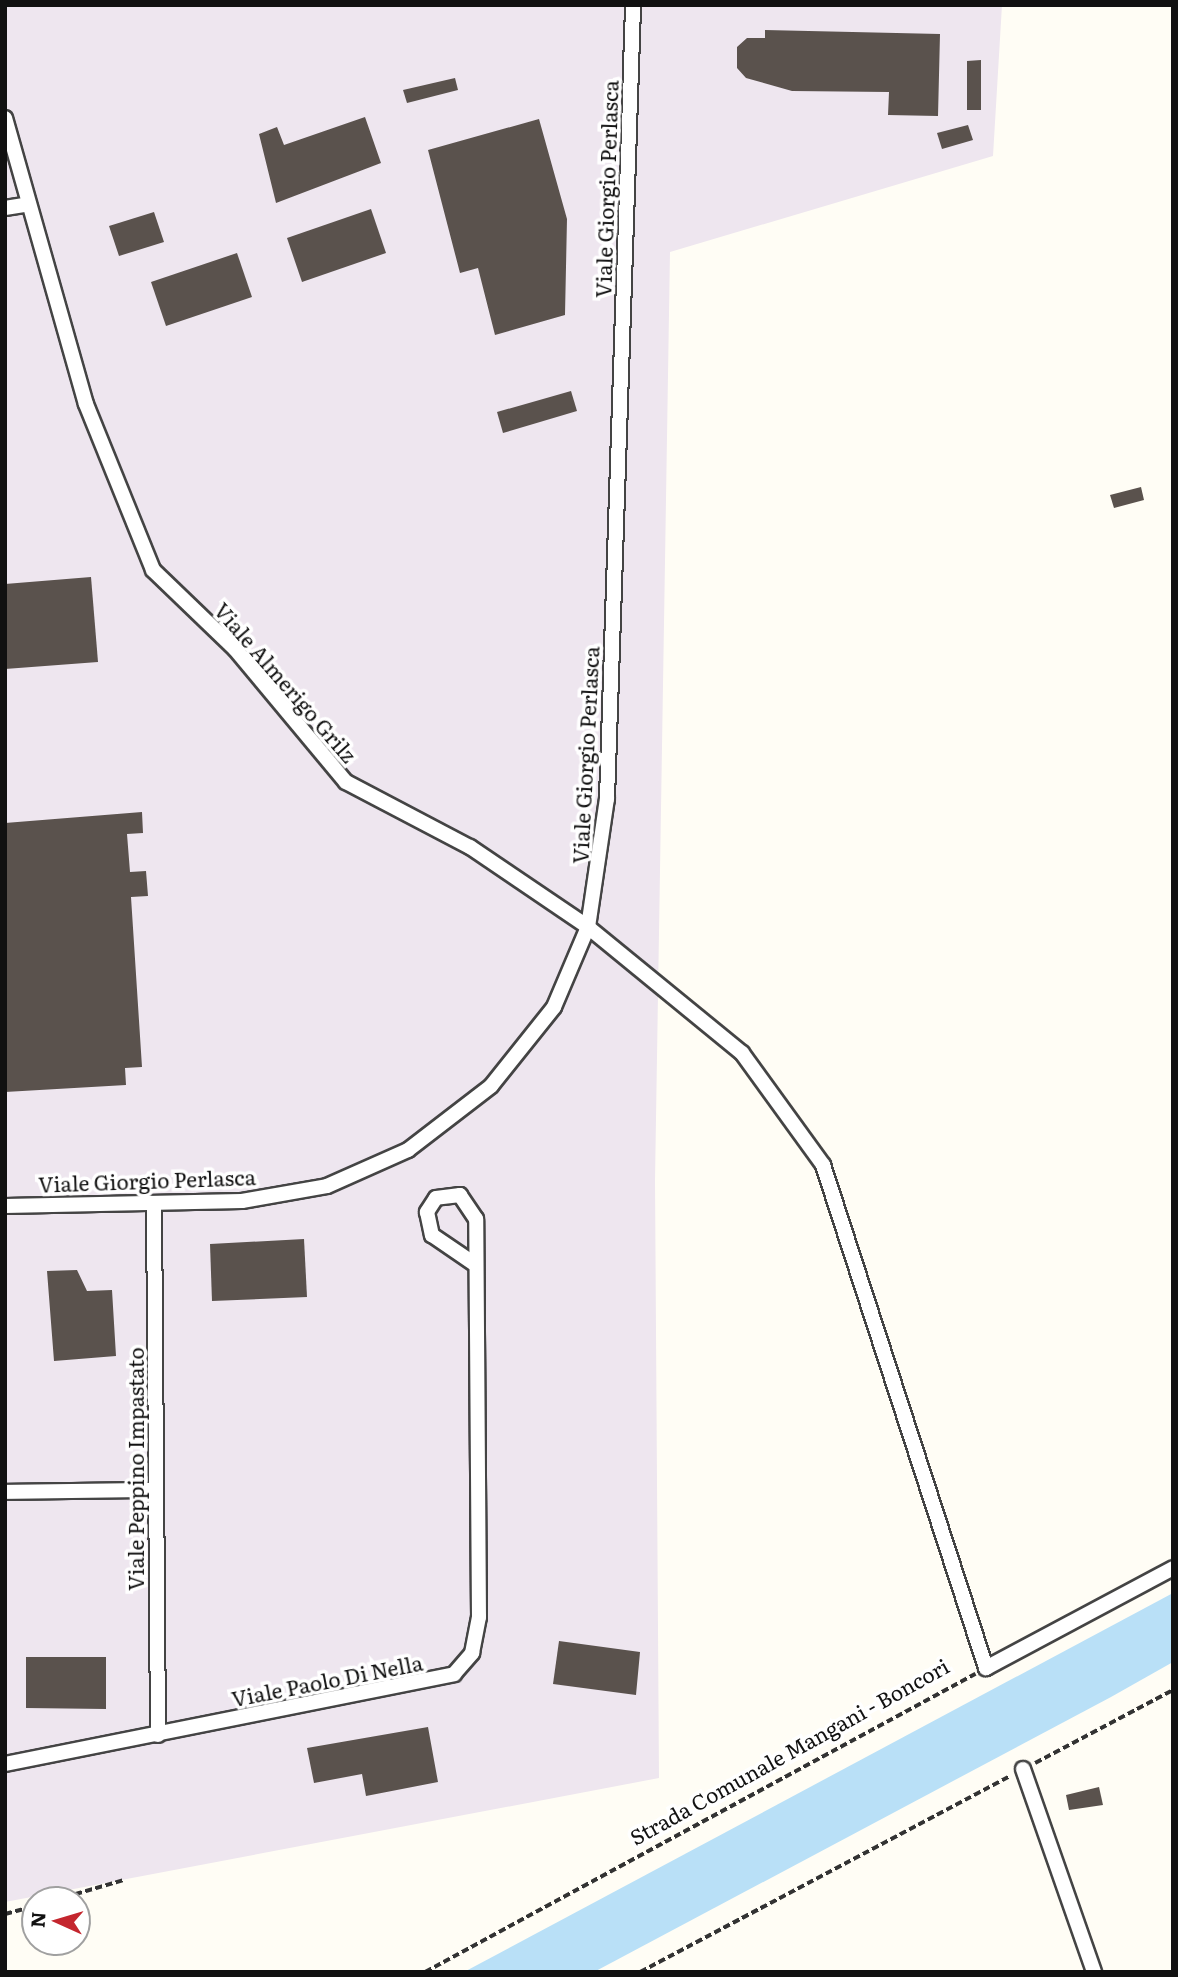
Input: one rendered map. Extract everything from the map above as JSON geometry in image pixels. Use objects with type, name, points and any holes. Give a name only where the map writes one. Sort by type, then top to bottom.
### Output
[{"type":"street","name":"Viale Giorgio Perlasca","points":[[5,1206],[242,1201],[327,1186],[408,1150],[491,1086],[554,1007],[589,928],[607,799],[633,5]]},
{"type":"street","name":"Viale Almerigo Grilz","points":[[5,118],[86,404],[153,570],[235,649],[346,782],[470,847],[589,928],[742,1053],[822,1165],[924,1461],[986,1668]]},
{"type":"street","points":[[5,208],[29,204]]},
{"type":"street","name":"Viale Paolo Di Nella","points":[[5,1764],[423,1684],[454,1674],[472,1653],[479,1617],[476,1265],[473,1206],[460,1195],[436,1198],[427,1212],[428,1228],[476,1265]]},
{"type":"street","name":"Viale Peppino Impastato","points":[[154,1203],[158,1735]]},
{"type":"street","points":[[5,1492],[156,1490]]},
{"type":"street","points":[[986,1668],[1173,1568]]},
{"type":"street","points":[[1023,1769],[1094,1972]]},
{"type":"path","name":"Strada Comunale Mangani - Boncori","points":[[425,1972],[986,1668]]},
{"type":"path","points":[[639,1972],[1173,1690]]},
{"type":"path","points":[[91,1890],[124,1880]]},
{"type":"shaded area","points":[[5,5],[1002,5],[993,156],[670,252],[655,1181],[659,1778],[89,1886],[21,1886],[21,1899],[5,1902]]},
{"type":"water","points":[[1173,1593],[1173,1662],[1111,1697],[594,1972],[464,1972]]},
{"type":"building","points":[[765,30],[940,34],[938,116],[888,115],[889,92],[792,91],[746,78],[737,68],[737,47],[747,38],[765,38]]},
{"type":"building","points":[[981,60],[981,110],[967,110],[967,61]]},
{"type":"building","points":[[455,78],[458,90],[407,103],[403,90]]},
{"type":"building","points":[[365,117],[381,163],[276,203],[259,134],[277,127],[284,145]]},
{"type":"building","points":[[539,119],[567,219],[565,315],[495,335],[478,268],[460,273],[428,150]]},
{"type":"building","points":[[968,125],[973,140],[942,149],[937,133]]},
{"type":"building","points":[[371,209],[386,253],[302,282],[287,238]]},
{"type":"building","points":[[154,212],[164,242],[119,256],[109,226]]},
{"type":"building","points":[[237,253],[252,297],[166,326],[151,282]]},
{"type":"building","points":[[571,391],[577,411],[503,433],[497,412]]},
{"type":"building","points":[[1141,487],[1144,500],[1114,508],[1110,495]]},
{"type":"building","points":[[91,577],[98,662],[5,669],[5,584]]},
{"type":"building","points":[[142,812],[143,833],[127,834],[130,872],[146,871],[148,896],[131,897],[142,1067],[125,1068],[126,1085],[5,1092],[5,823]]},
{"type":"building","points":[[304,1239],[307,1297],[212,1301],[210,1244]]},
{"type":"building","points":[[77,1270],[87,1291],[112,1290],[116,1356],[54,1361],[47,1271]]},
{"type":"building","points":[[559,1641],[640,1652],[636,1695],[553,1684]]},
{"type":"building","points":[[26,1657],[106,1657],[106,1709],[26,1708]]},
{"type":"building","points":[[428,1727],[438,1782],[366,1796],[362,1774],[314,1783],[307,1748]]},
{"type":"building","points":[[1099,1787],[1103,1805],[1069,1810],[1066,1795]]}]
